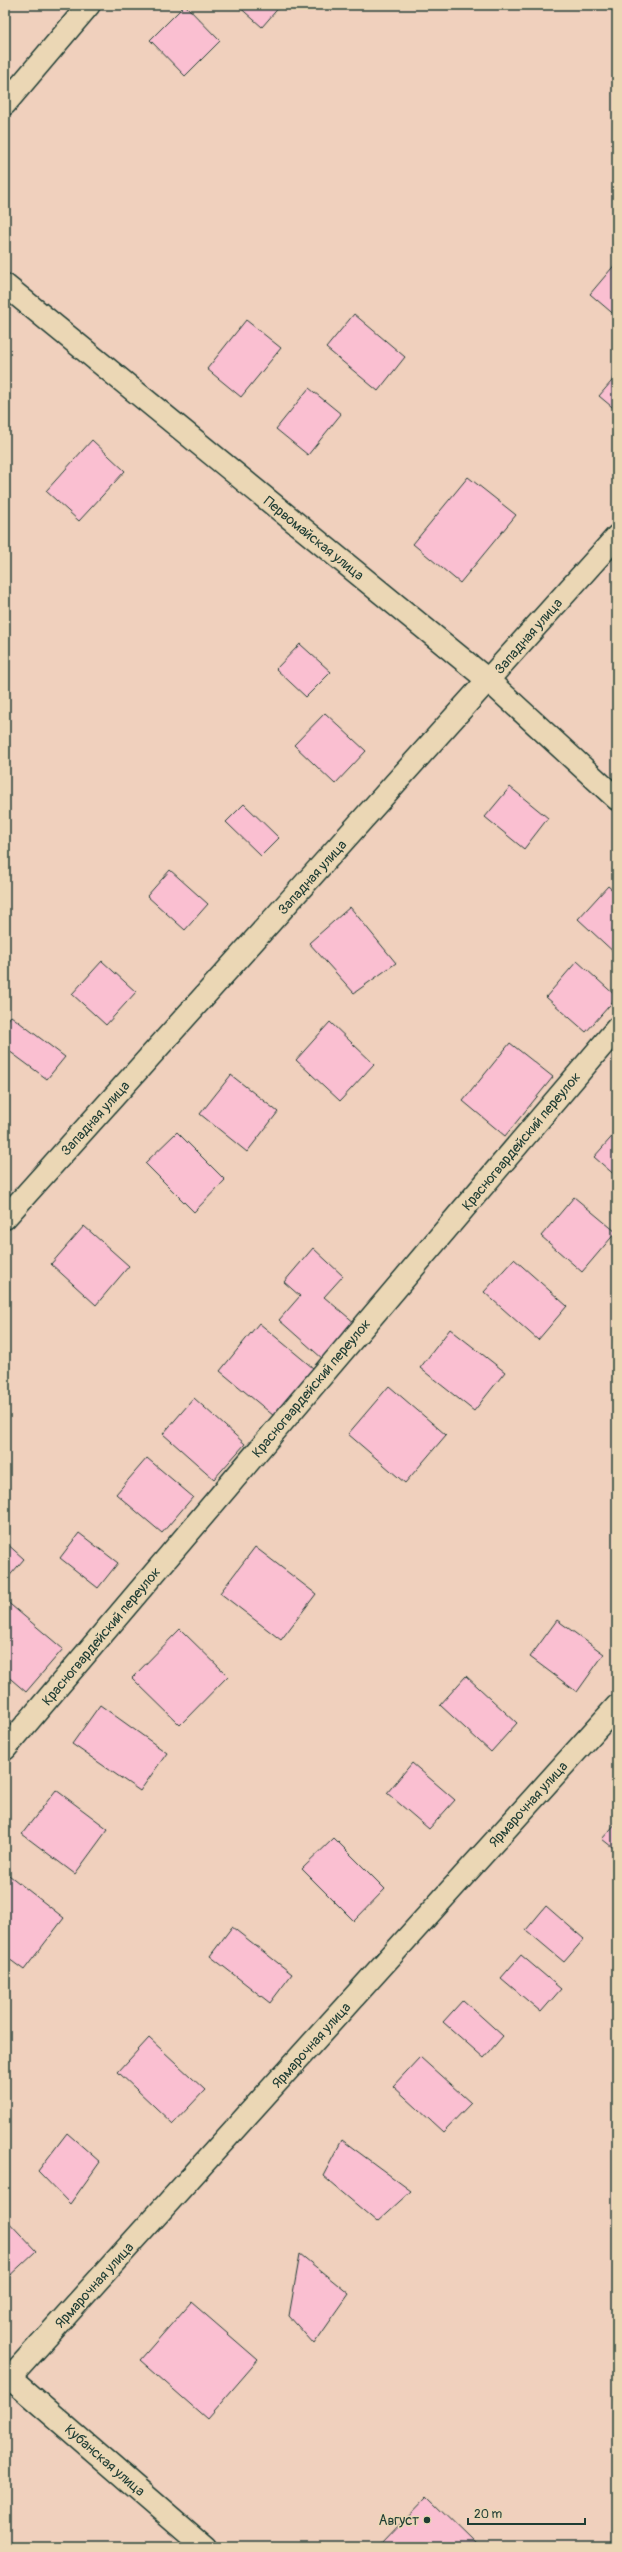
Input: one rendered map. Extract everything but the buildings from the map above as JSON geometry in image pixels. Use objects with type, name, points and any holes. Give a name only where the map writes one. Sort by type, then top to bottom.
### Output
[{"type":"street","points":[[5,104],[89,5]]},
{"type":"street","name":"Первомайская улица","points":[[5,285],[489,681],[617,799]]},
{"type":"street","name":"Западная улица","points":[[5,1218],[489,681],[617,536]]},
{"type":"street","name":"Красногвардейский переулок","points":[[5,1749],[617,1028]]},
{"type":"street","name":"Ярмарочная улица","points":[[7,2378],[617,1706]]},
{"type":"street","name":"Кубанская улица","points":[[7,2378],[205,2547]]},
{"type":"place","name":"Август","points":[[427,2520]]}]
